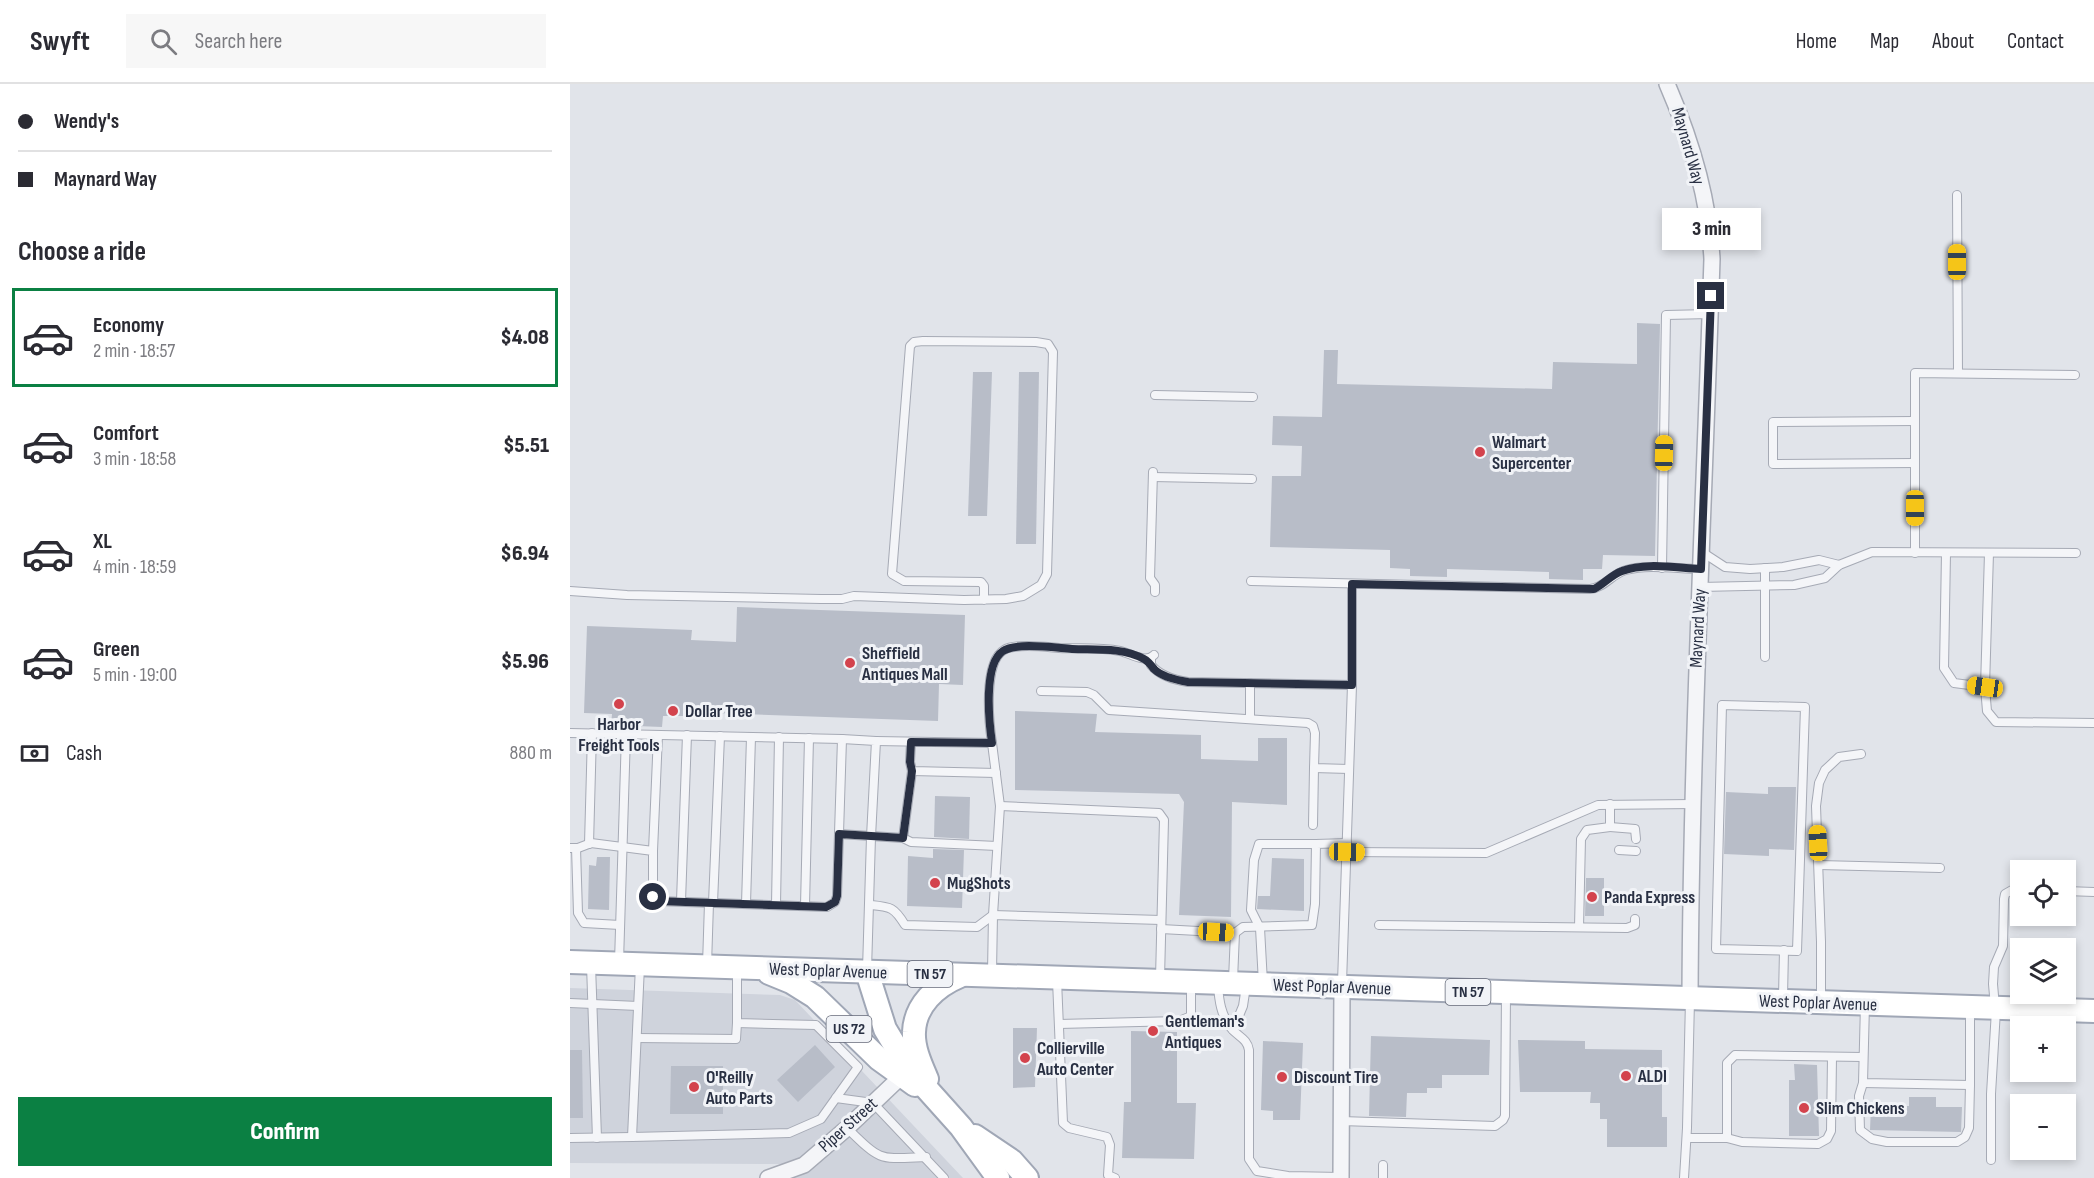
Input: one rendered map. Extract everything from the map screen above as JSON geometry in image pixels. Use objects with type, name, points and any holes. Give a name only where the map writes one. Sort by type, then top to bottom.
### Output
[{"type":"main road","name":"West Poplar Avenue","points":[[581,962],[2094,1011]]},
{"type":"main road","name":"US 72","points":[[748,968],[791,982],[815,997],[879,1059],[910,1068]]},
{"type":"main road","name":"US 72","points":[[867,972],[885,1029],[910,1068],[961,1127],[998,1178]]},
{"type":"main road","points":[[910,1068],[914,1033],[921,1007],[945,982],[963,975]]},
{"type":"main road","name":"US 72","points":[[961,1127],[1012,1161],[1027,1178]]},
{"type":"street","name":"Maynard Way","points":[[1667,84],[1685,125],[1710,232],[1710,314],[1694,726],[1690,999]]},
{"type":"street","points":[[1341,1177],[1342,988]]},
{"type":"street","name":"Piper Street","points":[[768,1178],[804,1165],[910,1068]]},
{"type":"lane","points":[[1957,195],[1958,373]]},
{"type":"lane","points":[[1662,568],[1666,315],[1710,314]]},
{"type":"lane","points":[[570,591],[627,596],[842,599],[854,596],[984,600],[1023,596],[1041,585],[1047,574],[1053,352],[1048,344],[1036,342],[914,342],[910,346],[892,574],[904,581],[981,582],[984,586],[984,600]]},
{"type":"lane","points":[[1915,553],[1915,373],[2075,375]]},
{"type":"lane","points":[[1155,395],[1253,397]]},
{"type":"lane","points":[[1915,421],[1773,422],[1773,464],[1915,463]]},
{"type":"lane","points":[[1155,592],[1155,585],[1150,578],[1153,475],[1252,479]]},
{"type":"lane","points":[[1702,552],[1725,567],[1750,569],[1783,567],[1819,560],[1839,565]]},
{"type":"lane","points":[[1700,587],[1794,585],[1825,578],[1839,565],[1872,552],[2076,553]]},
{"type":"lane","points":[[1946,553],[1944,668],[1954,683],[1985,687]]},
{"type":"lane","points":[[1989,553],[1985,687],[1988,711],[1996,722],[2094,723]]},
{"type":"lane","points":[[1765,568],[1765,657]]},
{"type":"lane","points":[[1251,581],[1594,589],[1626,570],[1701,569]]},
{"type":"lane","points":[[1342,988],[1352,685],[1352,584]]},
{"type":"lane","points":[[992,976],[993,915],[1000,806],[989,724],[990,678],[992,666],[1004,649],[1021,647],[1120,651],[1150,659],[1161,674],[1177,680],[1352,685]]},
{"type":"lane","points":[[1250,683],[1250,719]]},
{"type":"lane","points":[[1041,691],[1087,692],[1094,695],[1109,710],[1308,723],[1313,726],[1315,733],[1313,825]]},
{"type":"lane","points":[[1722,705],[1805,707],[1797,951],[1784,950],[1716,949],[1722,705]]},
{"type":"lane","points":[[570,733],[992,743]]},
{"type":"lane","points":[[589,844],[592,733]]},
{"type":"lane","points":[[626,734],[620,926],[638,1006],[632,1137]]},
{"type":"lane","points":[[658,735],[653,897],[657,901],[826,907],[835,902],[837,896],[842,739]]},
{"type":"lane","points":[[681,902],[687,735]]},
{"type":"lane","points":[[707,967],[720,736]]},
{"type":"lane","points":[[746,904],[751,737]]},
{"type":"lane","points":[[776,905],[778,737]]},
{"type":"lane","points":[[805,906],[809,738]]},
{"type":"lane","points":[[867,972],[876,741]]},
{"type":"lane","points":[[903,838],[912,771],[911,742]]},
{"type":"lane","points":[[1821,1003],[1816,806],[1819,783],[1825,770],[1839,757],[1861,754]]},
{"type":"lane","points":[[1314,768],[1349,768]]},
{"type":"lane","points":[[912,771],[996,772]]},
{"type":"lane","points":[[1610,804],[1610,827]]},
{"type":"lane","points":[[1341,1177],[1288,1176],[1257,1171],[1248,1159],[1249,1050],[1247,1042],[1233,1030],[1219,1005],[1240,984],[1260,928],[1251,910],[1253,870],[1259,844],[1316,844],[1486,853],[1586,809],[1610,804],[1693,804]]},
{"type":"lane","points":[[1000,806],[1160,813],[1164,820],[1160,982]]},
{"type":"lane","points":[[1579,927],[1581,839],[1587,830],[1610,827],[1635,829],[1636,839]]},
{"type":"lane","points":[[839,834],[903,838],[911,842],[997,846]]},
{"type":"lane","points":[[620,926],[584,923],[578,913],[573,848],[589,844],[653,851]]},
{"type":"lane","points":[[1161,930],[1235,933],[1243,927],[1312,925],[1315,904],[1316,844]]},
{"type":"lane","points":[[1619,850],[1636,851]]},
{"type":"lane","points":[[1819,865],[1940,868]]},
{"type":"lane","points":[[1991,1160],[1991,1094],[1996,1008],[1992,984],[1994,967],[2003,946],[2004,899],[2010,891]]},
{"type":"lane","points":[[2076,891],[2094,892]]},
{"type":"lane","points":[[870,905],[891,907],[898,912],[906,926],[977,927],[993,915],[1161,920]]},
{"type":"lane","points":[[1380,925],[1632,928],[1635,925],[1635,919]]},
{"type":"lane","points":[[1233,1030],[1243,1006],[1235,933]]},
{"type":"lane","points":[[1782,1002],[1784,950]]},
{"type":"lane","points":[[581,962],[592,1003],[597,1138]]},
{"type":"lane","points":[[637,1038],[736,1039],[748,968]]},
{"type":"lane","points":[[1057,979],[1063,1123],[1069,1128],[1107,1137],[1110,1145],[1108,1175],[1115,1178]]},
{"type":"lane","points":[[1059,1024],[1179,1022],[1191,1016],[1191,983]]},
{"type":"lane","points":[[1341,1121],[1495,1126],[1500,1123],[1504,1116],[1506,993]]},
{"type":"lane","points":[[1684,1178],[1690,999]]},
{"type":"lane","points":[[570,1003],[638,1006]]},
{"type":"lane","points":[[1865,1004],[1863,1083],[1859,1096],[1860,1130],[1872,1139],[1887,1142],[1957,1142],[1965,1137],[1969,1128],[1971,1007]]},
{"type":"lane","points":[[570,1138],[789,1132],[821,1119],[858,1067],[816,1025],[737,1023]]},
{"type":"lane","points":[[1727,1138],[1727,1063],[1730,1058],[1736,1055],[1863,1057]]},
{"type":"lane","points":[[1687,1138],[1727,1138],[1742,1142],[1818,1144],[1827,1139],[1832,1131],[1832,1057]]},
{"type":"lane","points":[[1863,1083],[1970,1084]]},
{"type":"lane","points":[[836,1098],[873,1103],[944,1178]]},
{"type":"lane","points":[[847,1128],[873,1154],[885,1159],[926,1157]]},
{"type":"lane","points":[[1383,1165],[1383,1178]]},
{"type":"shaded area","points":[[570,988],[780,995],[795,1000],[963,1178],[788,1178],[788,1164],[570,1163]]},
{"type":"building","name":"Walmart Supercenter","points":[[1637,323],[1660,324],[1655,556],[1603,555],[1602,569],[1583,569],[1583,580],[1549,579],[1549,572],[1447,569],[1447,577],[1410,576],[1410,569],[1390,568],[1390,550],[1270,547],[1272,476],[1301,476],[1302,446],[1272,445],[1273,416],[1322,417],[1324,350],[1338,350],[1337,384],[1552,389],[1553,362],[1637,364]]},
{"type":"building","points":[[973,372],[992,372],[987,516],[968,516]]},
{"type":"building","points":[[1019,372],[1039,372],[1036,544],[1016,544]]},
{"type":"building","name":"Sheffield Antiques Mall","points":[[737,607],[965,615],[963,685],[939,684],[938,721],[689,712],[689,716],[663,716],[662,727],[611,725],[612,714],[584,713],[587,626],[692,630],[691,640],[736,642]]},
{"type":"building","points":[[1015,711],[1097,714],[1095,732],[1201,735],[1201,759],[1258,761],[1258,738],[1287,738],[1287,805],[1232,802],[1231,917],[1179,915],[1184,802],[1179,794],[1015,790]]},
{"type":"building","points":[[1768,787],[1796,787],[1794,850],[1769,849],[1769,856],[1724,854],[1726,792],[1768,794]]},
{"type":"building","points":[[935,796],[970,797],[969,839],[934,837]]},
{"type":"building","name":"MugShots","points":[[933,849],[964,850],[962,908],[907,906],[908,856],[933,858]]},
{"type":"building","points":[[597,857],[610,857],[609,910],[588,909],[589,865],[596,866]]},
{"type":"building","points":[[1272,858],[1304,859],[1304,911],[1257,909],[1258,896],[1270,896]]},
{"type":"building","name":"Panda Express","points":[[1586,878],[1604,878],[1604,916],[1585,916]]},
{"type":"building","name":"Collierville Auto Center","points":[[1013,1028],[1037,1028],[1035,1087],[1013,1088]]},
{"type":"building","points":[[1131,1031],[1177,1032],[1177,1103],[1196,1103],[1194,1159],[1122,1158],[1124,1102],[1131,1102]]},
{"type":"building","points":[[1371,1036],[1490,1040],[1489,1075],[1442,1075],[1442,1088],[1427,1088],[1427,1093],[1407,1093],[1406,1117],[1369,1116]]},
{"type":"building","name":"ALDI","points":[[1518,1040],[1585,1041],[1585,1049],[1662,1050],[1662,1117],[1667,1117],[1667,1147],[1607,1147],[1607,1119],[1600,1119],[1600,1103],[1590,1103],[1591,1092],[1520,1092]]},
{"type":"building","name":"Discount Tire","points":[[1263,1041],[1303,1043],[1300,1120],[1273,1120],[1273,1111],[1261,1110]]},
{"type":"building","points":[[815,1045],[835,1067],[798,1102],[777,1080]]},
{"type":"building","points":[[570,1050],[582,1050],[583,1118],[570,1118]]},
{"type":"building","name":"Slim Chickens","points":[[1794,1064],[1817,1065],[1819,1136],[1789,1136],[1789,1080],[1795,1080]]},
{"type":"building","points":[[671,1066],[723,1066],[723,1114],[670,1114]]},
{"type":"building","points":[[1909,1097],[1936,1097],[1936,1107],[1962,1107],[1961,1132],[1870,1130],[1871,1106],[1909,1106]]},
{"type":"place","name":"Walmart Supercenter","points":[[1480,452]]},
{"type":"place","name":"Sheffield Antiques Mall","points":[[850,663]]},
{"type":"place","name":"Harbor Freight Tools","points":[[619,704]]},
{"type":"place","name":"Dollar Tree","points":[[673,711]]},
{"type":"place","name":"MugShots","points":[[935,883]]},
{"type":"place","name":"Panda Express","points":[[1592,897]]},
{"type":"place","name":"Gentleman's Antiques","points":[[1153,1031]]},
{"type":"place","name":"Collierville Auto Center","points":[[1025,1058]]},
{"type":"place","name":"ALDI","points":[[1626,1076]]},
{"type":"place","name":"Discount Tire","points":[[1282,1077]]},
{"type":"place","name":"O'Reilly Auto Parts","points":[[694,1087]]},
{"type":"place","name":"Slim Chickens","points":[[1804,1108]]},
{"type":"route","points":[[653,897],[657,901],[826,907],[835,902],[839,834],[903,838],[912,771],[911,742],[992,743],[989,724],[990,678],[992,666],[1004,649],[1021,647],[1120,651],[1144,659],[1161,674],[1188,682],[1352,685],[1352,584],[1594,589],[1619,572],[1626,570],[1647,567],[1701,569],[1711,296]]}]
